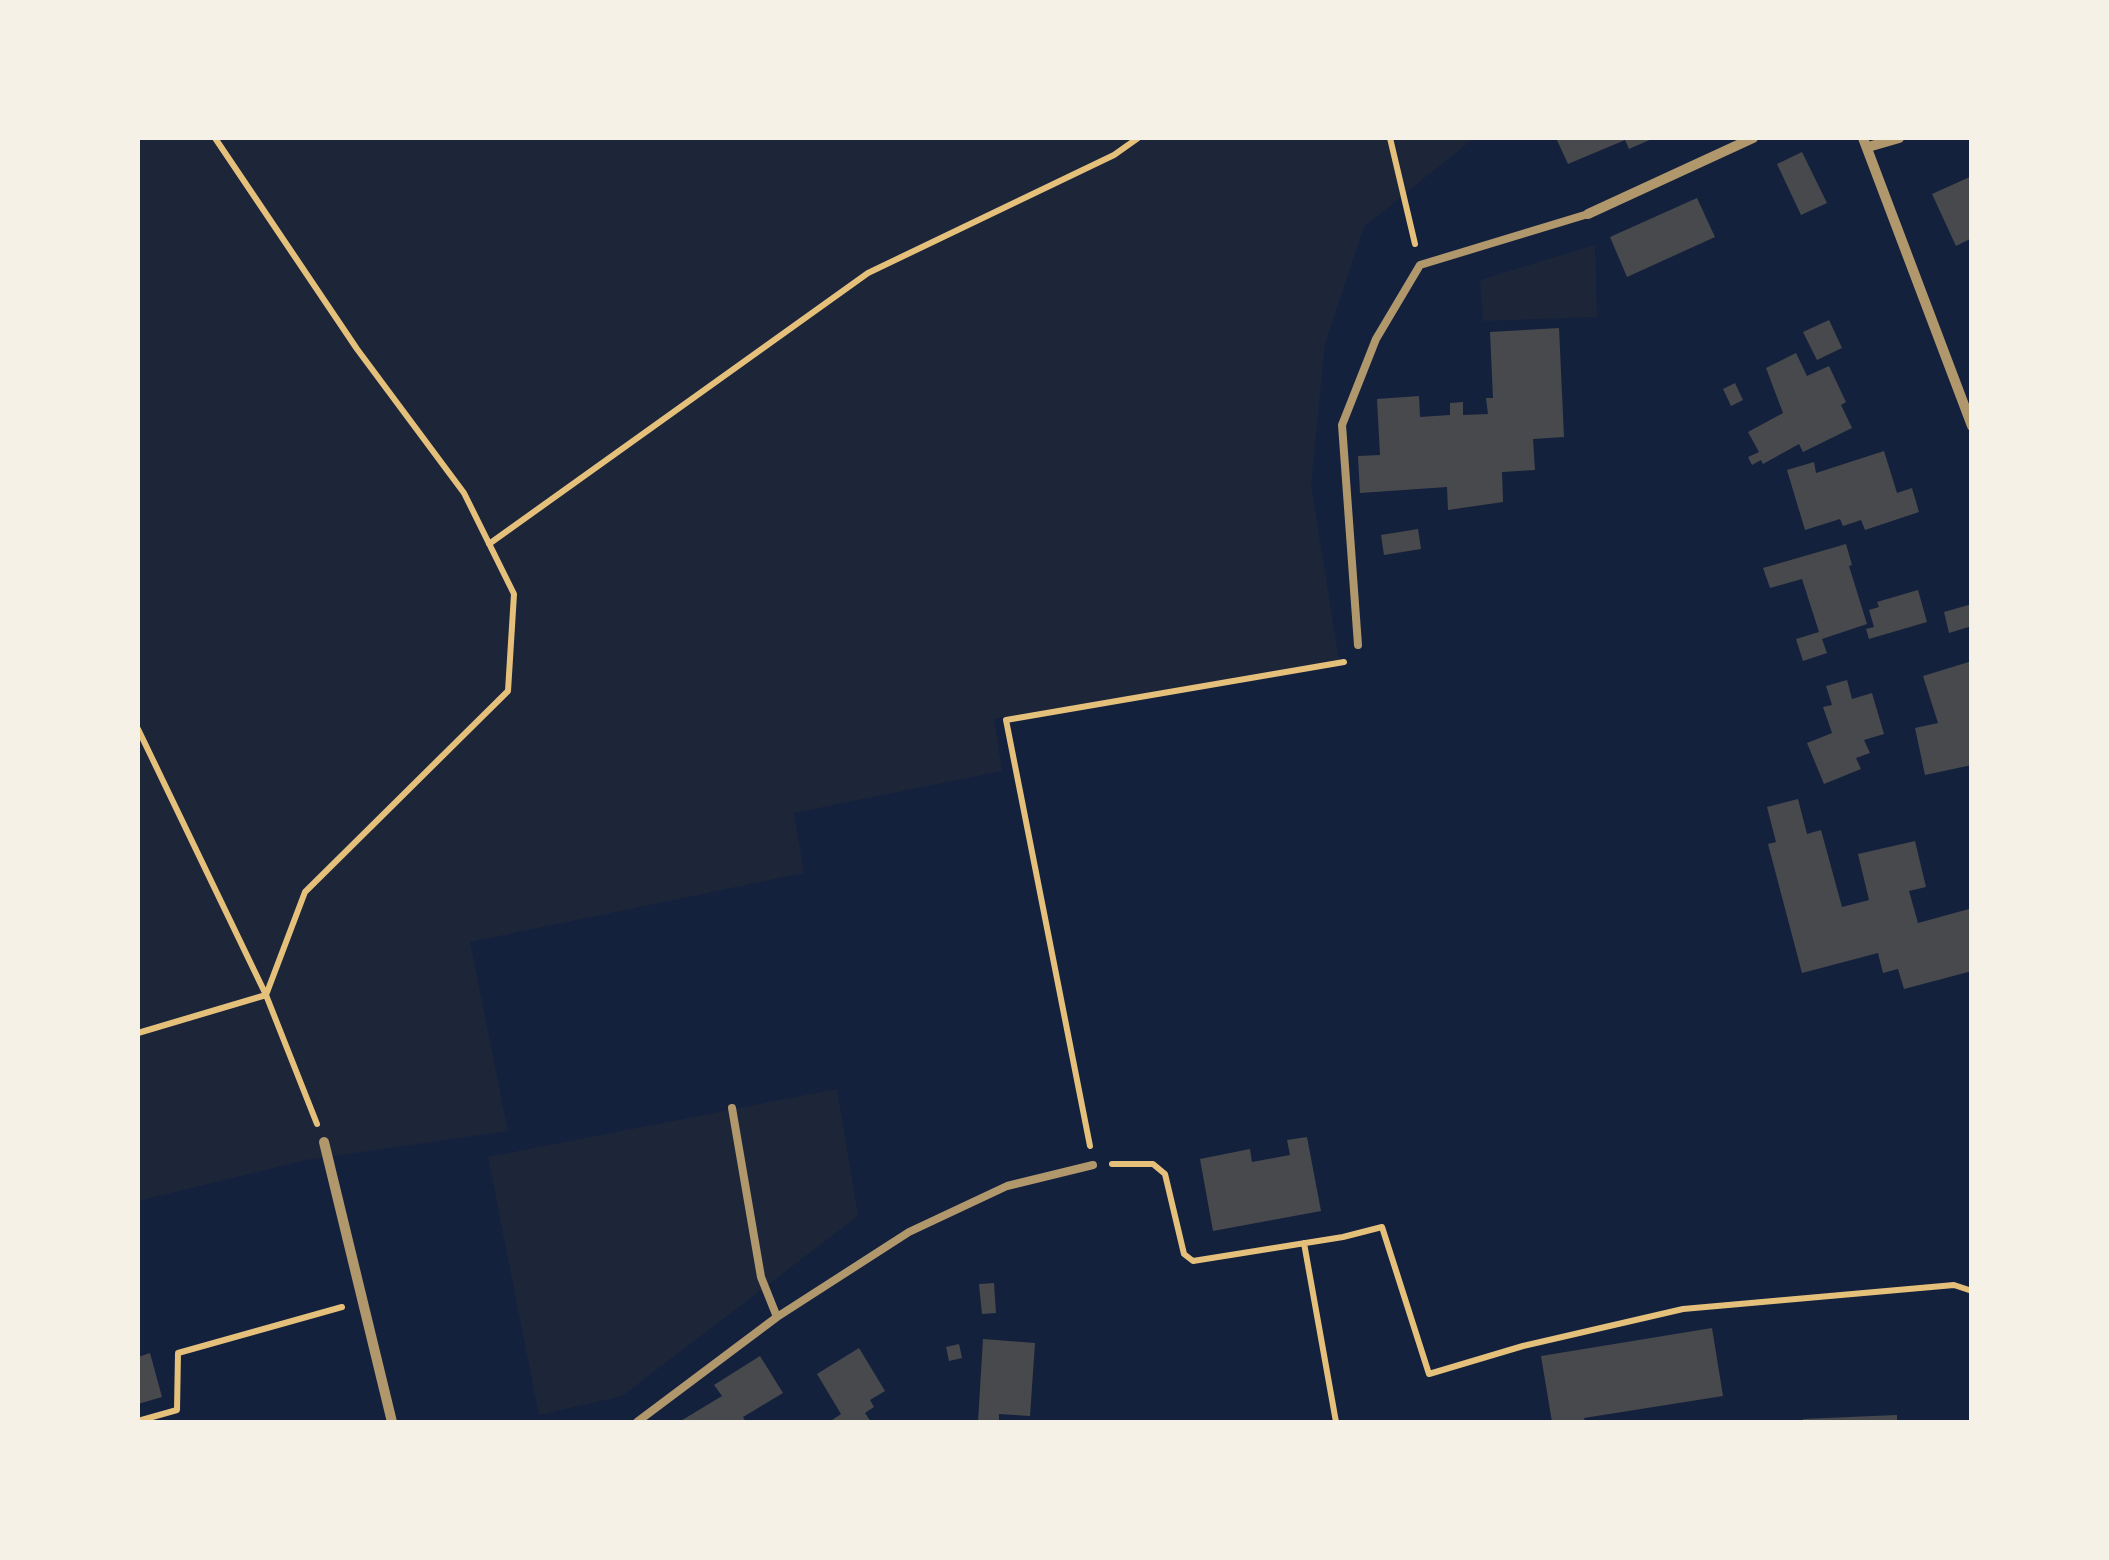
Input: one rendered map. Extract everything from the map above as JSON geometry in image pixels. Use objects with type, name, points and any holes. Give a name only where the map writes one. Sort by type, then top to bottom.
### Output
[{"type":"street","points":[[1588,214],[1753,138]]},
{"type":"street","points":[[1899,138],[1866,142],[1972,426]]},
{"type":"street","points":[[324,1142],[392,1422]]},
{"type":"lane","points":[[1358,645],[1342,425],[1376,338],[1420,265],[1588,214]]},
{"type":"lane","points":[[732,1108],[762,1277],[777,1317]]},
{"type":"lane","points":[[637,1422],[777,1317],[909,1232],[1007,1186],[1093,1164]]},
{"type":"path","points":[[216,138],[357,349],[464,493],[514,594],[508,691],[305,892],[266,995]]},
{"type":"path","points":[[489,544],[868,273],[1114,156],[1138,138]]},
{"type":"path","points":[[1390,138],[1420,265]]},
{"type":"path","points":[[1358,645],[1349,661],[1006,720],[1093,1164],[1153,1164],[1165,1174],[1184,1254],[1194,1261],[1382,1227],[1429,1374],[1523,1346],[1684,1309],[1954,1286],[1972,1291]]},
{"type":"path","points":[[138,729],[266,995],[324,1142]]},
{"type":"path","points":[[138,1033],[266,995]]},
{"type":"path","points":[[1304,1243],[1336,1422]]},
{"type":"path","points":[[138,1422],[178,1410],[178,1353],[363,1301]]},
{"type":"shaded area","points":[[138,138],[1474,138],[1364,227],[1325,344],[1311,485],[1339,660],[994,719],[1002,771],[794,813],[804,873],[470,942],[508,1131],[306,1160],[138,1201]]},
{"type":"shaded area","points":[[1595,245],[1597,317],[1483,321],[1480,280]]},
{"type":"shaded area","points":[[837,1089],[858,1216],[622,1396],[539,1415],[488,1157]]},
{"type":"building","points":[[1556,138],[1654,138],[1629,149],[1625,140],[1568,164]]},
{"type":"building","points":[[1802,152],[1827,203],[1801,215],[1777,164]]},
{"type":"building","points":[[1972,176],[1972,238],[1956,246],[1932,194]]},
{"type":"building","points":[[1697,198],[1715,237],[1627,277],[1610,237]]},
{"type":"building","points":[[1829,320],[1842,348],[1817,360],[1803,332]]},
{"type":"building","points":[[1559,328],[1564,437],[1533,439],[1535,470],[1502,472],[1503,502],[1448,510],[1447,487],[1360,493],[1358,456],[1380,455],[1377,399],[1419,396],[1420,417],[1450,415],[1450,403],[1463,402],[1463,415],[1488,414],[1486,398],[1493,398],[1490,332]]},
{"type":"building","points":[[1796,353],[1807,376],[1829,366],[1846,402],[1841,405],[1852,428],[1803,452],[1799,444],[1763,464],[1761,460],[1752,465],[1748,457],[1759,452],[1748,432],[1783,413],[1766,368]]},
{"type":"building","points":[[1735,383],[1743,400],[1731,406],[1723,389]]},
{"type":"building","points":[[1884,451],[1897,493],[1912,488],[1919,512],[1865,530],[1861,520],[1843,526],[1840,519],[1805,530],[1787,470],[1814,462],[1816,473]]},
{"type":"building","points":[[1418,529],[1421,549],[1384,555],[1381,535]]},
{"type":"building","points":[[1846,544],[1867,624],[1822,639],[1827,653],[1803,661],[1796,639],[1819,632],[1802,579],[1770,588],[1763,568]]},
{"type":"building","points":[[1918,590],[1927,622],[1869,639],[1866,629],[1874,627],[1869,610],[1879,607],[1877,602]]},
{"type":"building","points":[[1972,604],[1972,626],[1949,633],[1944,612]]},
{"type":"building","points":[[1972,661],[1972,765],[1925,775],[1915,728],[1938,723],[1923,676]]},
{"type":"building","points":[[1847,680],[1852,699],[1872,693],[1884,734],[1864,740],[1870,753],[1856,758],[1861,769],[1824,784],[1807,743],[1832,733],[1823,707],[1832,705],[1826,686]]},
{"type":"building","points":[[1798,799],[1807,834],[1821,830],[1842,907],[1869,900],[1858,854],[1915,841],[1926,887],[1909,891],[1918,923],[1969,909],[1972,971],[1904,989],[1898,969],[1883,973],[1878,953],[1802,973],[1768,844],[1776,842],[1767,807]]},
{"type":"building","points":[[1307,1137],[1321,1211],[1213,1231],[1200,1159],[1250,1149],[1252,1162],[1290,1155],[1287,1140]]},
{"type":"building","points":[[994,1283],[996,1313],[982,1314],[979,1284]]},
{"type":"building","points":[[1712,1328],[1723,1396],[1584,1418],[1585,1422],[1552,1422],[1541,1356]]},
{"type":"building","points":[[983,1339],[1035,1343],[1030,1416],[999,1414],[999,1422],[978,1422]]},
{"type":"building","points":[[959,1344],[962,1358],[949,1361],[946,1347]]},
{"type":"building","points":[[859,1348],[885,1391],[870,1400],[874,1407],[865,1413],[871,1422],[834,1422],[841,1414],[817,1374]]},
{"type":"building","points":[[150,1353],[162,1397],[138,1404],[138,1357]]},
{"type":"building","points":[[760,1356],[783,1393],[743,1417],[746,1422],[679,1422],[722,1396],[714,1385]]},
{"type":"building","points":[[1897,1415],[1897,1422],[1803,1422],[1803,1419]]}]
